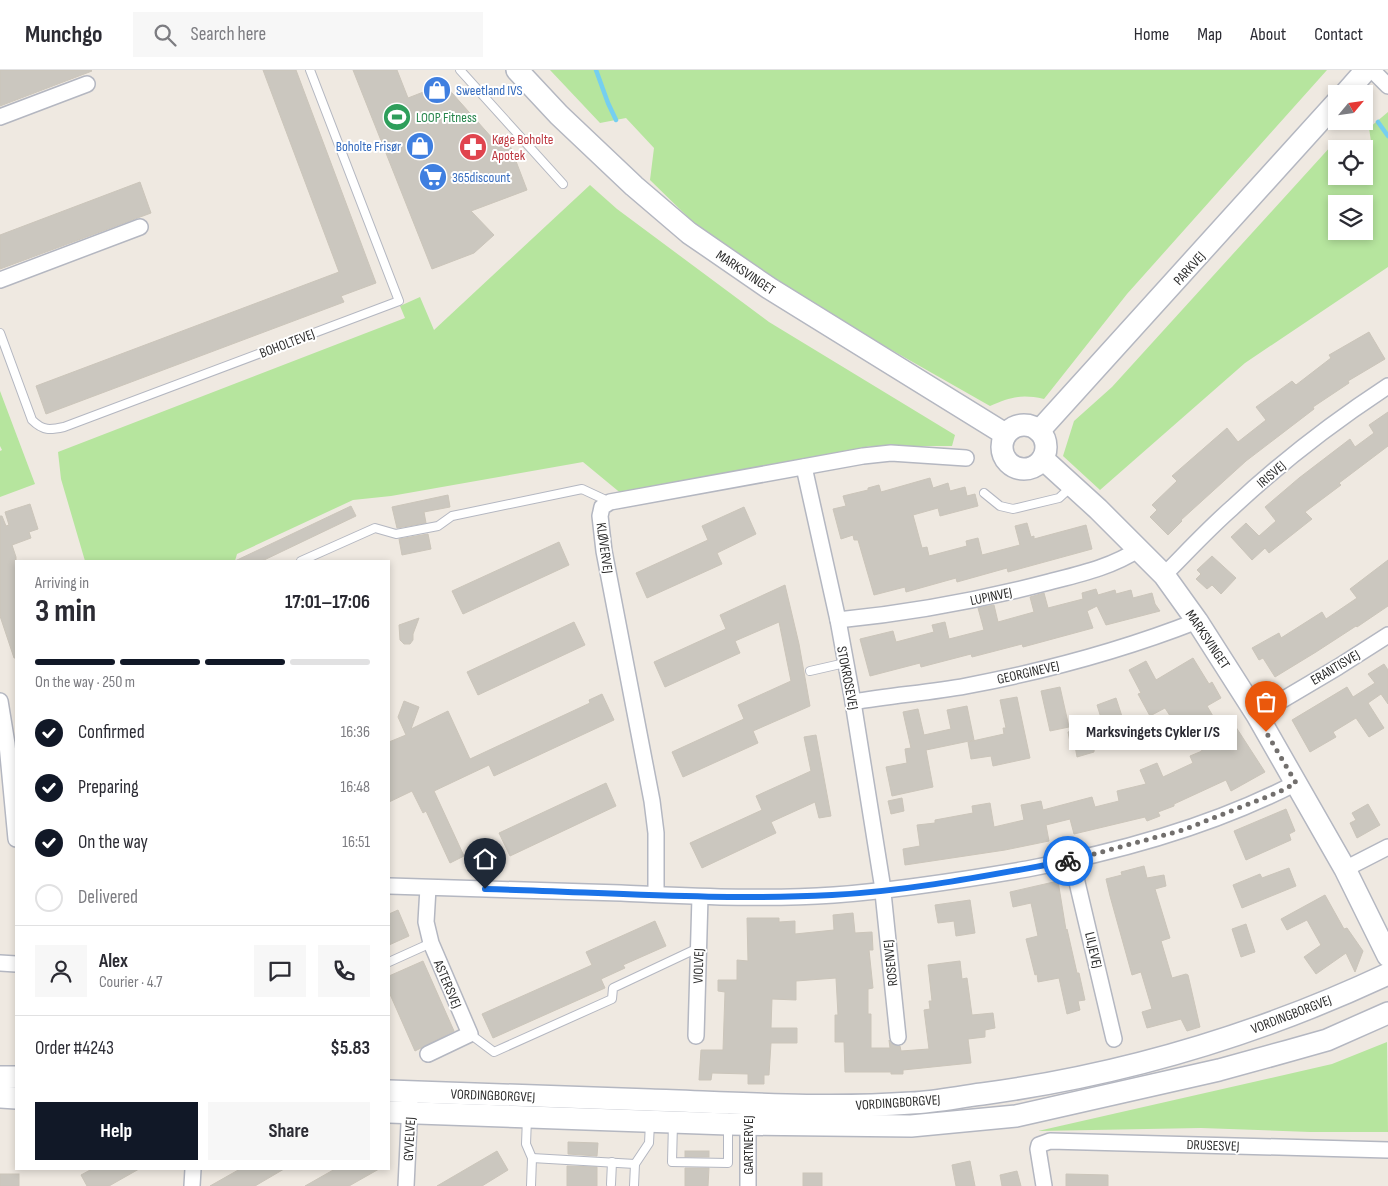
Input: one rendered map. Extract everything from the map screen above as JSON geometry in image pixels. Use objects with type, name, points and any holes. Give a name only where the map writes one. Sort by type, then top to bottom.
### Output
[{"type":"main road","name":"MARKSVINGET","points":[[517,70],[559,115],[634,186],[690,233],[769,288],[1005,434]]},
{"type":"main road","points":[[1353,85],[1366,70]]},
{"type":"main road","name":"PARKVEJ","points":[[1039,431],[1328,112]]},
{"type":"main road","points":[[1022,425],[1034,427],[1039,431],[1046,448],[1043,459],[1033,468],[1020,469],[1008,463],[1002,453],[1002,441],[1005,434],[1015,426],[1022,425]]},
{"type":"main road","name":"MARKSVINGET","points":[[1043,459],[1164,575],[1197,621],[1256,714],[1296,783],[1345,869],[1388,956]]},
{"type":"main road","name":"VORDINGBORGVEJ","points":[[673,1112],[741,1117],[854,1105],[913,1103],[1013,1090],[1100,1073],[1160,1058],[1274,1022],[1388,974]]},
{"type":"main road","name":"VORDINGBORGVEJ","points":[[390,1112],[410,1102],[673,1112],[910,1126],[1016,1116],[1219,1070],[1280,1054],[1327,1040],[1388,1013]]},
{"type":"main road","points":[[0,1077],[15,1077]]},
{"type":"main road","name":"VORDINGBORGVEJ","points":[[390,1092],[410,1102],[527,1118],[650,1111]]},
{"type":"main road","points":[[0,1097],[15,1098]]},
{"type":"street","points":[[1372,70],[1388,86]]},
{"type":"street","points":[[0,117],[87,84]]},
{"type":"street","points":[[0,280],[140,227]]},
{"type":"street","name":"IRISVEJ","points":[[1164,575],[1232,507],[1288,459],[1356,407],[1388,386]]},
{"type":"street","name":"KLØVERVEJ","points":[[656,894],[656,832],[652,801],[622,649],[601,528],[600,516],[602,507],[610,502],[863,456],[891,453],[966,458]]},
{"type":"street","name":"STOKROSEVEJ","points":[[804,467],[854,702],[883,890]]},
{"type":"street","name":"LUPINVEJ","points":[[838,620],[948,605],[1012,592],[1114,564],[1138,549]]},
{"type":"street","name":"GEORGINEVEJ","points":[[854,702],[928,693],[1015,676],[1124,647],[1197,621]]},
{"type":"street","name":"ERANTISVEJ","points":[[1256,714],[1338,667],[1388,635]]},
{"type":"street","points":[[0,701],[7,744],[15,828]]},
{"type":"street","points":[[390,886],[700,897],[835,895],[912,888],[1072,861],[1183,830],[1279,792],[1296,783]]},
{"type":"street","points":[[1345,869],[1388,847]]},
{"type":"street","name":"LILJEVEJ","points":[[1072,861],[1114,1039]]},
{"type":"street","name":"ASTERSVEJ","points":[[428,888],[426,922],[431,943],[470,1034]]},
{"type":"street","name":"ROSENVEJ","points":[[883,890],[898,1037]]},
{"type":"street","name":"VIOLVEJ","points":[[696,1036],[700,897]]},
{"type":"street","points":[[0,963],[15,964]]},
{"type":"street","points":[[428,1054],[470,1034]]},
{"type":"street","name":"GYVELVEJ","points":[[406,1186],[410,1102]]},
{"type":"street","name":"GARTNERVEJ","points":[[741,1117],[748,1186]]},
{"type":"street","name":"DRUSESVEJ","points":[[1044,1186],[1038,1150],[1039,1145],[1050,1141],[1388,1150]]},
{"type":"street","points":[[192,1186],[193,1170]]},
{"type":"lane","name":"BOHOLTEVEJ","points":[[0,333],[32,420],[40,428],[49,430],[64,428],[399,301],[310,70]]},
{"type":"lane","points":[[460,70],[563,184]]},
{"type":"lane","points":[[984,493],[1000,506],[1013,509],[1059,498],[1072,486]]},
{"type":"lane","points":[[303,560],[375,528],[396,534],[438,526],[452,516],[582,489],[610,502]]},
{"type":"lane","points":[[810,671],[845,663]]},
{"type":"lane","points":[[390,962],[431,943]]},
{"type":"lane","points":[[470,1034],[494,1052],[612,999],[612,988],[698,948]]},
{"type":"lane","points":[[634,1186],[635,1164],[649,1143],[650,1111]]},
{"type":"lane","points":[[673,1112],[672,1162],[728,1163],[741,1117]]},
{"type":"lane","points":[[527,1118],[526,1144],[532,1158],[532,1186]]},
{"type":"lane","points":[[532,1158],[635,1164]]},
{"type":"lane","points":[[611,1184],[612,1162]]},
{"type":"green space","points":[[550,70],[1327,70],[1127,294],[1044,399],[1016,397],[990,406],[779,286],[694,223],[650,180],[654,148],[626,118],[600,123]]},
{"type":"green space","points":[[1388,112],[1388,267],[1245,363],[1100,490],[1063,456],[1074,421],[1112,387],[1328,149],[1328,185],[1373,185],[1373,140],[1371,140],[1369,130],[1373,130],[1373,125]]},
{"type":"green space","points":[[590,185],[617,209],[769,322],[955,435],[952,446],[871,446],[623,495],[583,462],[391,496],[353,500],[237,554],[235,560],[85,560],[61,479],[58,452],[405,318],[400,306],[420,297],[434,330]]},
{"type":"green space","points":[[0,391],[35,484],[0,497],[0,451],[2,450],[0,446]]},
{"type":"green space","points":[[1387,1042],[1388,1132],[1310,1132],[1201,1128],[1038,1131],[1332,1064]]},
{"type":"building","points":[[0,70],[91,70],[92,71],[0,106]]},
{"type":"building","points":[[263,70],[296,70],[376,283],[341,296],[344,302],[46,414],[36,386],[339,272]]},
{"type":"building","points":[[353,70],[397,70],[408,98],[444,84],[493,139],[506,135],[527,190],[471,211],[494,235],[474,253],[432,269]]},
{"type":"building","points":[[140,182],[151,213],[0,269],[0,235]]},
{"type":"building","points":[[1369,332],[1385,359],[1348,381],[1349,383],[1313,407],[1314,409],[1246,461],[1181,520],[1168,535],[1150,517],[1157,510],[1152,505],[1177,481],[1172,476],[1227,428],[1238,442],[1266,420],[1256,407],[1292,381],[1296,385],[1331,358],[1329,355]]},
{"type":"building","points":[[1388,412],[1388,446],[1339,483],[1341,485],[1305,512],[1312,519],[1269,553],[1265,548],[1252,560],[1231,537],[1246,523],[1259,536],[1276,521],[1265,507],[1350,439],[1355,447],[1374,433],[1369,425]]},
{"type":"building","points":[[930,478],[933,488],[948,483],[950,491],[965,487],[967,496],[975,494],[978,506],[940,516],[938,508],[913,515],[922,548],[927,547],[929,556],[967,546],[966,541],[978,538],[982,555],[1020,545],[1015,526],[1027,523],[1031,537],[1034,536],[1034,539],[1086,525],[1092,549],[1008,572],[1007,568],[957,582],[956,578],[906,592],[905,587],[874,595],[858,540],[854,540],[853,535],[841,539],[833,509],[846,506],[843,496],[868,490],[868,488],[879,485],[881,492]]},
{"type":"building","points":[[448,495],[450,507],[424,512],[426,523],[397,528],[392,507]]},
{"type":"building","points":[[30,504],[38,529],[29,532],[31,538],[12,545],[16,557],[15,658],[0,616],[0,516],[2,516],[6,526],[9,525],[5,512]]},
{"type":"building","points":[[351,506],[356,516],[264,560],[237,560]]},
{"type":"building","points":[[744,507],[756,534],[717,553],[722,564],[647,598],[636,573],[708,540],[702,526]]},
{"type":"building","points":[[428,534],[431,549],[402,555],[399,539]]},
{"type":"building","points":[[559,542],[569,565],[463,614],[452,591]]},
{"type":"building","points":[[1212,556],[1236,578],[1221,594],[1212,585],[1207,589],[1196,579],[1201,574],[1197,570]]},
{"type":"building","points":[[1388,560],[1388,606],[1275,677],[1263,658],[1259,660],[1252,648],[1279,633],[1281,638],[1322,612],[1326,619],[1357,598],[1350,589]]},
{"type":"building","points":[[785,585],[799,644],[810,706],[753,731],[758,743],[683,777],[672,752],[744,719],[738,705],[791,681],[779,622],[735,641],[740,653],[665,687],[654,662],[726,629],[720,615]]},
{"type":"building","points":[[1096,589],[1098,595],[1115,590],[1116,594],[1131,590],[1133,598],[1152,593],[1155,604],[1160,611],[1106,625],[1097,606],[1087,611],[1093,628],[1023,647],[1022,644],[972,657],[971,654],[921,667],[920,663],[870,676],[860,639],[893,631],[896,642],[934,632],[932,625],[945,622],[949,639],[984,630],[978,608],[994,605],[998,622],[1034,612],[1030,597],[1044,593],[1048,608],[1083,599],[1082,593]]},
{"type":"building","points":[[419,618],[413,634],[413,640],[410,644],[404,644],[400,640],[399,625]]},
{"type":"building","points":[[574,622],[585,645],[478,695],[467,672]]},
{"type":"building","points":[[1193,658],[1209,684],[1212,682],[1221,698],[1207,706],[1220,728],[1232,721],[1265,772],[1231,791],[1226,780],[1158,812],[1160,816],[1147,821],[1145,817],[1074,834],[1070,819],[1046,825],[1049,841],[1005,850],[905,865],[903,849],[920,846],[917,825],[935,823],[935,820],[973,813],[972,806],[990,803],[994,827],[1024,820],[1021,805],[1041,801],[1043,810],[1092,797],[1095,807],[1119,801],[1117,791],[1146,784],[1140,770],[1157,763],[1163,777],[1193,763],[1190,756],[1202,751],[1189,724],[1187,725],[1183,717],[1174,722],[1165,708],[1150,716],[1138,694],[1141,693],[1129,670],[1146,661],[1156,680]]},
{"type":"building","points":[[1384,664],[1388,670],[1388,704],[1381,694],[1368,703],[1384,728],[1369,737],[1356,718],[1333,732],[1336,737],[1310,752],[1292,720],[1347,687],[1353,697],[1375,683],[1368,674]]},
{"type":"building","points":[[1060,687],[1069,727],[1050,731],[1041,691]]},
{"type":"building","points":[[602,694],[614,720],[494,776],[489,765],[434,791],[464,856],[450,863],[426,811],[423,813],[412,791],[390,802],[390,742],[406,735],[398,717],[404,701],[419,707],[411,729],[448,711],[470,759],[590,703],[589,700]]},
{"type":"building","points":[[1017,697],[1030,758],[993,766],[991,756],[971,759],[968,742],[1004,734],[1003,728],[1006,728],[1000,700]]},
{"type":"building","points":[[1116,698],[1129,738],[1077,757],[1075,746],[1071,747],[1068,732],[1102,721],[1097,705]]},
{"type":"building","points":[[967,706],[974,740],[926,750],[933,787],[892,796],[886,767],[907,763],[905,749],[911,748],[903,712],[918,709],[924,735],[951,729],[947,710]]},
{"type":"building","points":[[816,735],[831,816],[819,818],[815,802],[771,822],[776,833],[702,868],[690,843],[762,810],[756,796],[811,771],[804,737]]},
{"type":"building","points":[[606,783],[616,806],[510,856],[499,833]]},
{"type":"building","points":[[902,798],[904,811],[891,814],[888,801]]},
{"type":"building","points":[[1368,804],[1380,825],[1357,838],[1350,823],[1356,820],[1352,813]]},
{"type":"building","points":[[1286,809],[1295,831],[1289,834],[1291,840],[1246,860],[1234,831]]},
{"type":"building","points":[[1144,866],[1147,878],[1164,875],[1166,886],[1155,889],[1170,938],[1161,941],[1172,978],[1188,975],[1200,1027],[1187,1031],[1181,1019],[1147,1028],[1142,1012],[1152,1009],[1141,972],[1132,975],[1110,896],[1106,879],[1122,875],[1121,872]]},
{"type":"building","points":[[1289,868],[1296,886],[1242,908],[1233,885],[1260,874],[1262,878]]},
{"type":"building","points":[[1058,881],[1066,930],[1085,1000],[1078,1001],[1080,1010],[1067,1014],[1059,978],[1038,982],[1037,974],[1035,975],[1026,939],[1038,936],[1031,903],[1013,907],[1010,892]]},
{"type":"building","points":[[1325,895],[1344,929],[1347,928],[1363,951],[1355,972],[1346,953],[1316,974],[1304,957],[1321,945],[1307,920],[1287,930],[1281,919]]},
{"type":"building","points":[[970,900],[975,933],[956,936],[954,921],[938,923],[935,905]]},
{"type":"building","points":[[398,910],[409,936],[390,945],[390,914]]},
{"type":"building","points":[[853,913],[855,933],[872,932],[873,950],[869,950],[873,988],[868,989],[868,1014],[871,1014],[871,1048],[890,1048],[889,1040],[894,1045],[900,1046],[901,1051],[929,1049],[924,1010],[930,1009],[929,1001],[932,1001],[928,965],[960,961],[962,979],[967,978],[972,1015],[993,1013],[995,1028],[985,1030],[985,1037],[968,1039],[971,1063],[903,1070],[903,1074],[891,1074],[891,1072],[845,1072],[844,1042],[835,1042],[835,1015],[838,1015],[836,978],[796,981],[796,1000],[772,999],[771,1028],[797,1028],[797,1043],[771,1043],[769,1075],[764,1075],[764,1084],[748,1084],[748,1074],[712,1073],[711,1080],[699,1080],[701,1050],[723,1050],[725,992],[718,991],[718,980],[737,980],[737,960],[748,961],[747,918],[779,918],[779,922],[795,921],[795,934],[834,930],[833,915]]},
{"type":"building","points":[[655,921],[666,946],[623,965],[625,968],[601,979],[605,988],[493,1038],[482,1014],[592,965],[586,952]]},
{"type":"building","points":[[1246,924],[1255,952],[1241,957],[1232,929]]},
{"type":"building","points":[[423,961],[454,1031],[415,1051],[390,994],[390,976]]},
{"type":"building","points":[[568,1142],[598,1143],[597,1156],[568,1154]]},
{"type":"building","points":[[497,1151],[508,1170],[482,1186],[437,1186]]},
{"type":"building","points":[[685,1151],[709,1151],[709,1157],[685,1157]]},
{"type":"building","points":[[970,1161],[975,1186],[956,1186],[952,1165]]},
{"type":"building","points":[[567,1166],[597,1167],[597,1186],[567,1186]]},
{"type":"building","points":[[685,1168],[709,1168],[708,1186],[685,1186]]},
{"type":"building","points":[[90,1170],[137,1170],[109,1186],[87,1186],[81,1175]]},
{"type":"building","points":[[238,1170],[282,1170],[255,1186],[210,1186]]},
{"type":"building","points":[[333,1170],[377,1170],[349,1186],[305,1186]]},
{"type":"building","points":[[1017,1171],[1021,1186],[1002,1186],[1000,1175]]},
{"type":"building","points":[[803,1173],[822,1173],[822,1186],[803,1186]]},
{"type":"building","points":[[0,1174],[19,1174],[19,1186],[0,1186]]},
{"type":"building","points":[[1066,1174],[1108,1175],[1108,1186],[1066,1186]]},
{"type":"waterway","points":[[596,70],[616,120]]},
{"type":"waterway","points":[[1378,122],[1388,136]]},
{"type":"way so far","points":[[1068,861],[1183,830],[1279,792],[1296,783],[1266,732]]},
{"type":"place","name":"Sweetland IVS","points":[[437,90]]},
{"type":"place","name":"LOOP Fitness","points":[[397,117]]},
{"type":"place","name":"Boholte Frisør","points":[[420,146]]},
{"type":"place","name":"Køge Boholte Apotek","points":[[473,147]]},
{"type":"place","name":"365discount","points":[[433,177]]},
{"type":"place","name":"Marksvingets Cykler I/S","points":[[1266,732]]},
{"type":"route","points":[[485,889],[700,897],[835,895],[912,888],[1068,861]]}]
